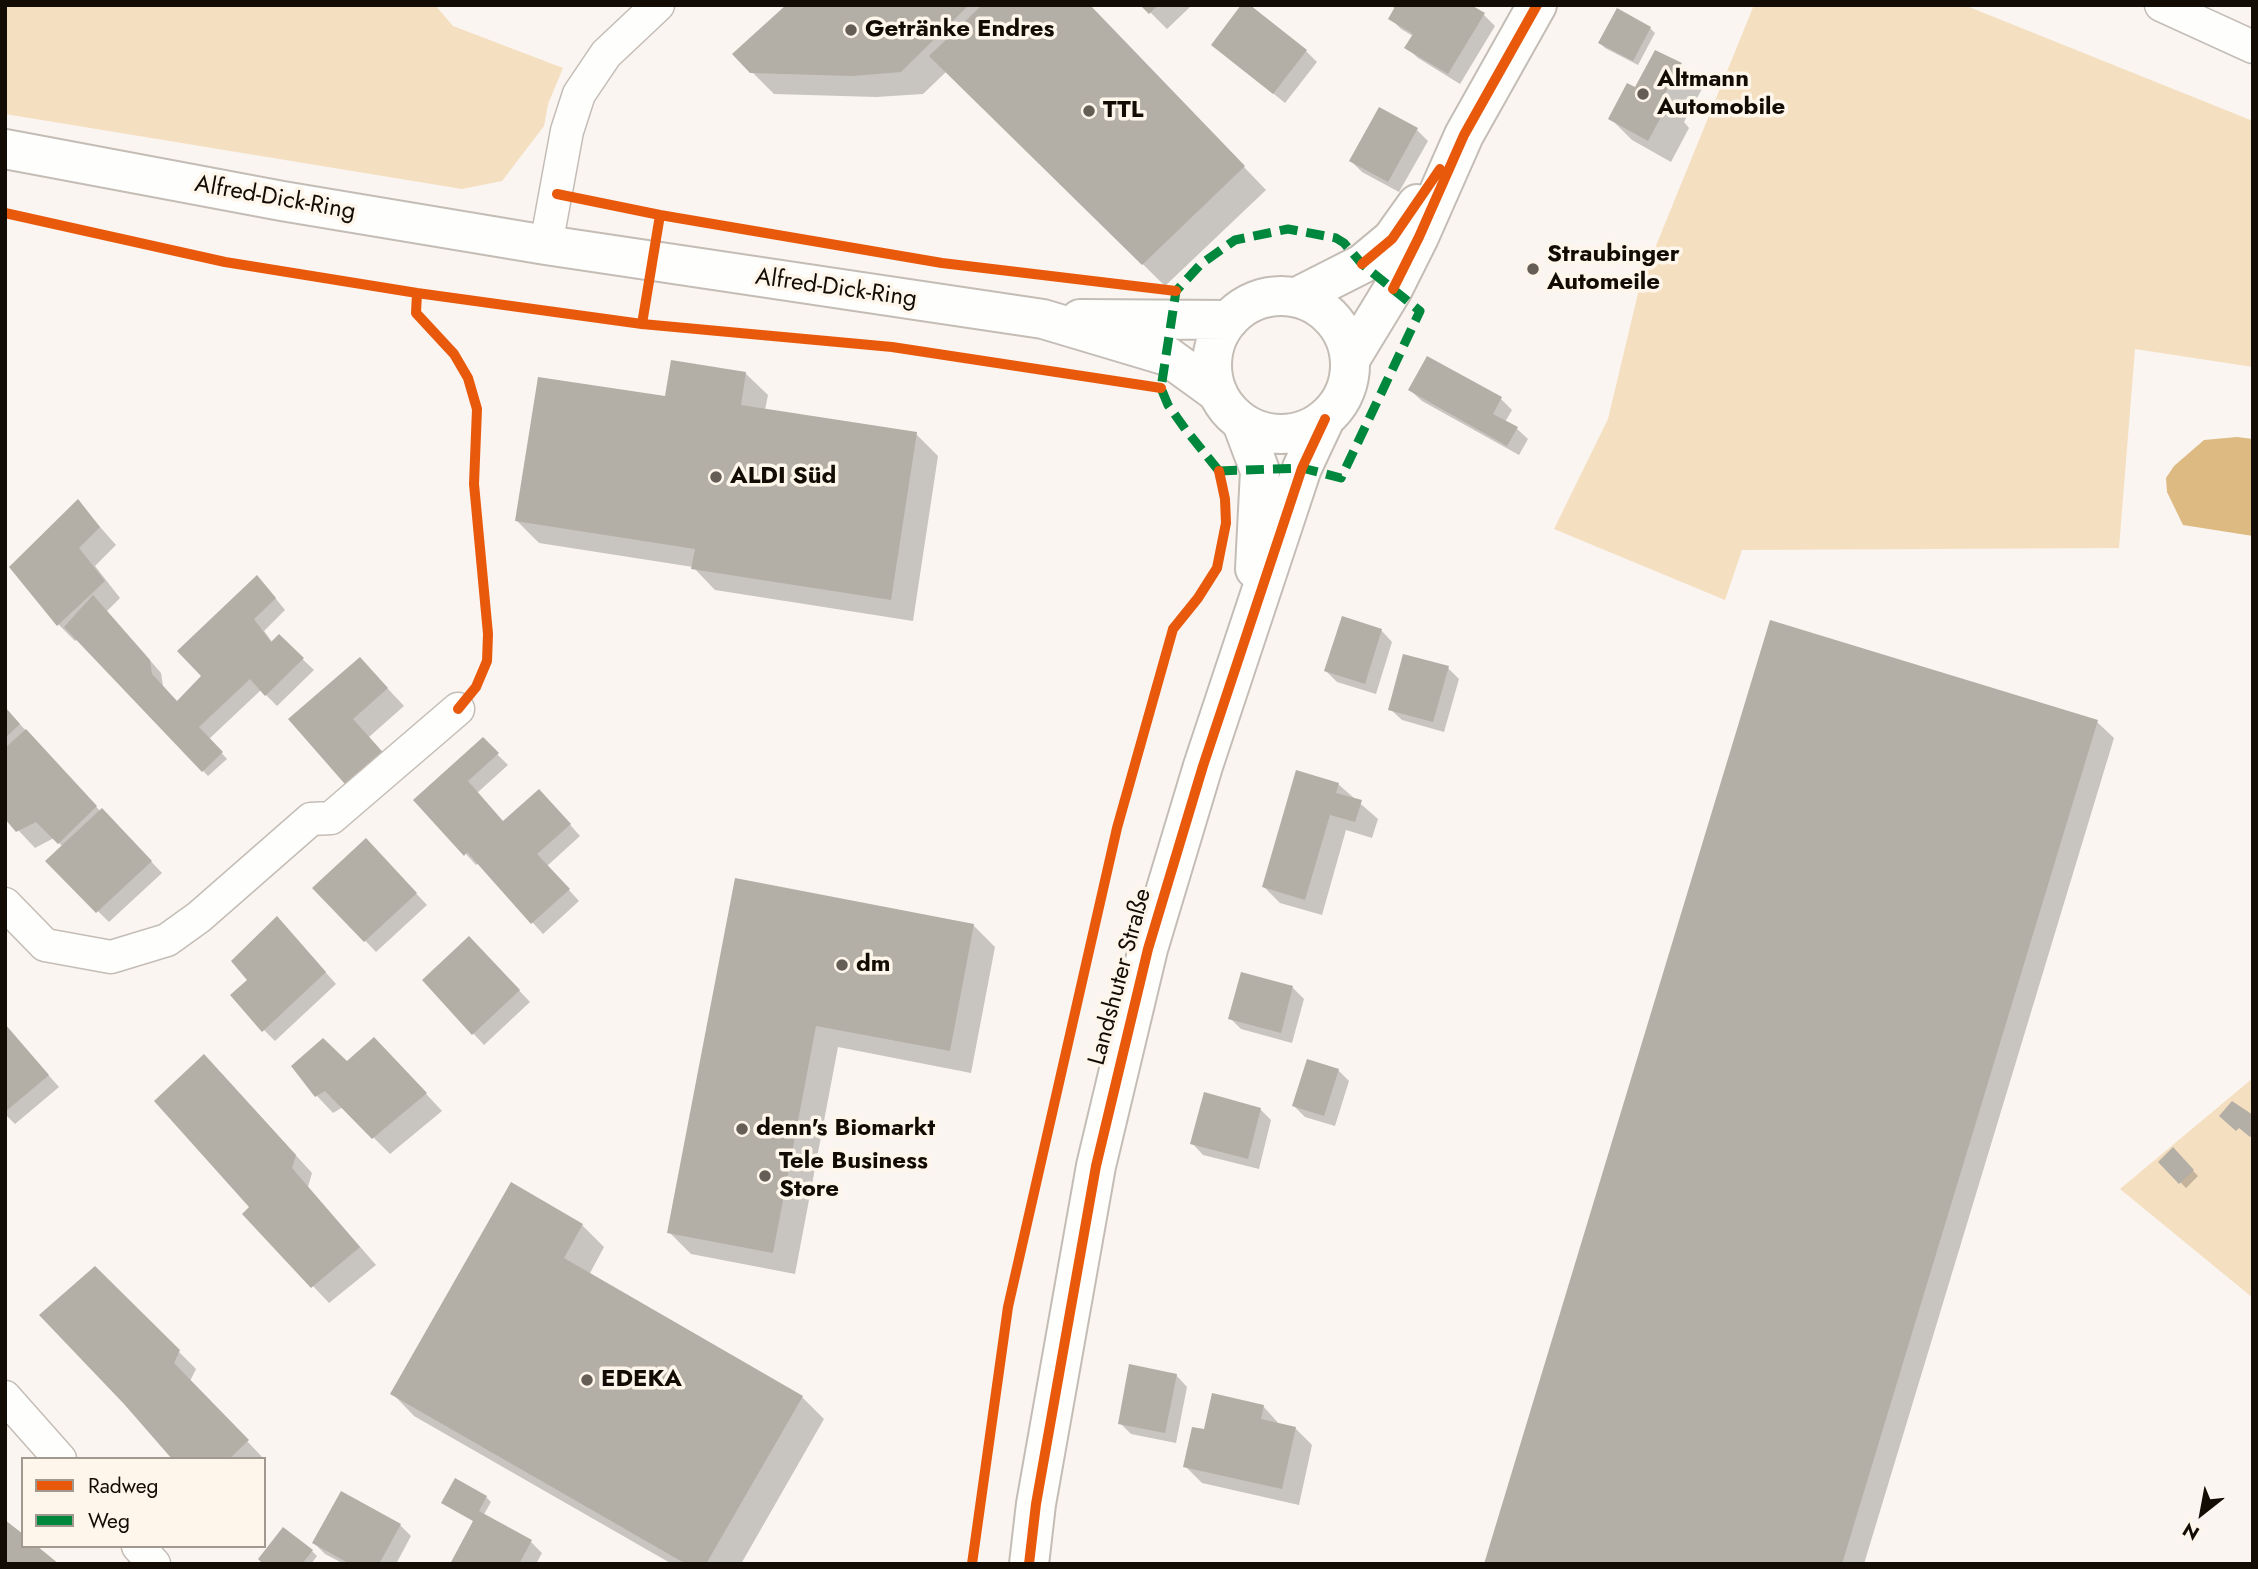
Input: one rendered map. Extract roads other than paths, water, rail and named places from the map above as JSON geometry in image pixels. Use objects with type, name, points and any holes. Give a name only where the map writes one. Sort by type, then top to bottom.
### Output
[{"type":"main road","points":[[1351,358],[1403,268],[1464,135],[1537,5]]},
{"type":"main road","points":[[1297,297],[1362,264],[1392,239],[1464,135]]},
{"type":"main road","name":"Alfred-Dick-Ring","points":[[5,149],[282,201],[547,245],[1043,319],[1167,356],[1218,393]]},
{"type":"main road","points":[[1297,297],[1317,305],[1333,319],[1345,337],[1351,358],[1349,381],[1340,402],[1325,419],[1305,430],[1284,435],[1262,432],[1242,423],[1228,409],[1218,393],[1212,374],[1213,355],[1218,336],[1242,307],[1259,299],[1297,297]]},
{"type":"main road","name":"Alfred-Dick-Ring","points":[[1043,319],[1229,320]]},
{"type":"main road","name":"Landshuter Straße","points":[[1029,1564],[1036,1504],[1096,1166],[1147,949],[1302,468],[1325,419]]},
{"type":"main road","name":"Landshuter Straße","points":[[1242,423],[1260,471],[1252,617]]},
{"type":"street","points":[[547,245],[567,131],[579,94],[606,54],[658,5]]},
{"type":"street","points":[[2161,5],[2253,47]]},
{"type":"street","points":[[5,904],[45,945],[111,957],[167,940],[199,917],[311,819],[331,818],[458,709]]},
{"type":"street","points":[[5,1397],[58,1457]]},
{"type":"street","points":[[140,1548],[154,1564]]},
{"type":"place","name":"Getränke Endres","points":[[851,30]]},
{"type":"place","name":"Altmann Automobile","points":[[1643,94]]},
{"type":"place","name":"TTL","points":[[1089,111]]},
{"type":"place","name":"Straubinger Automeile","points":[[1533,269]]},
{"type":"place","name":"ALDI Süd","points":[[716,477]]},
{"type":"place","name":"dm","points":[[842,965]]},
{"type":"place","name":"denn's Biomarkt","points":[[742,1129]]},
{"type":"place","name":"Tele Business Store","points":[[765,1176]]},
{"type":"place","name":"EDEKA","points":[[587,1380]]}]
